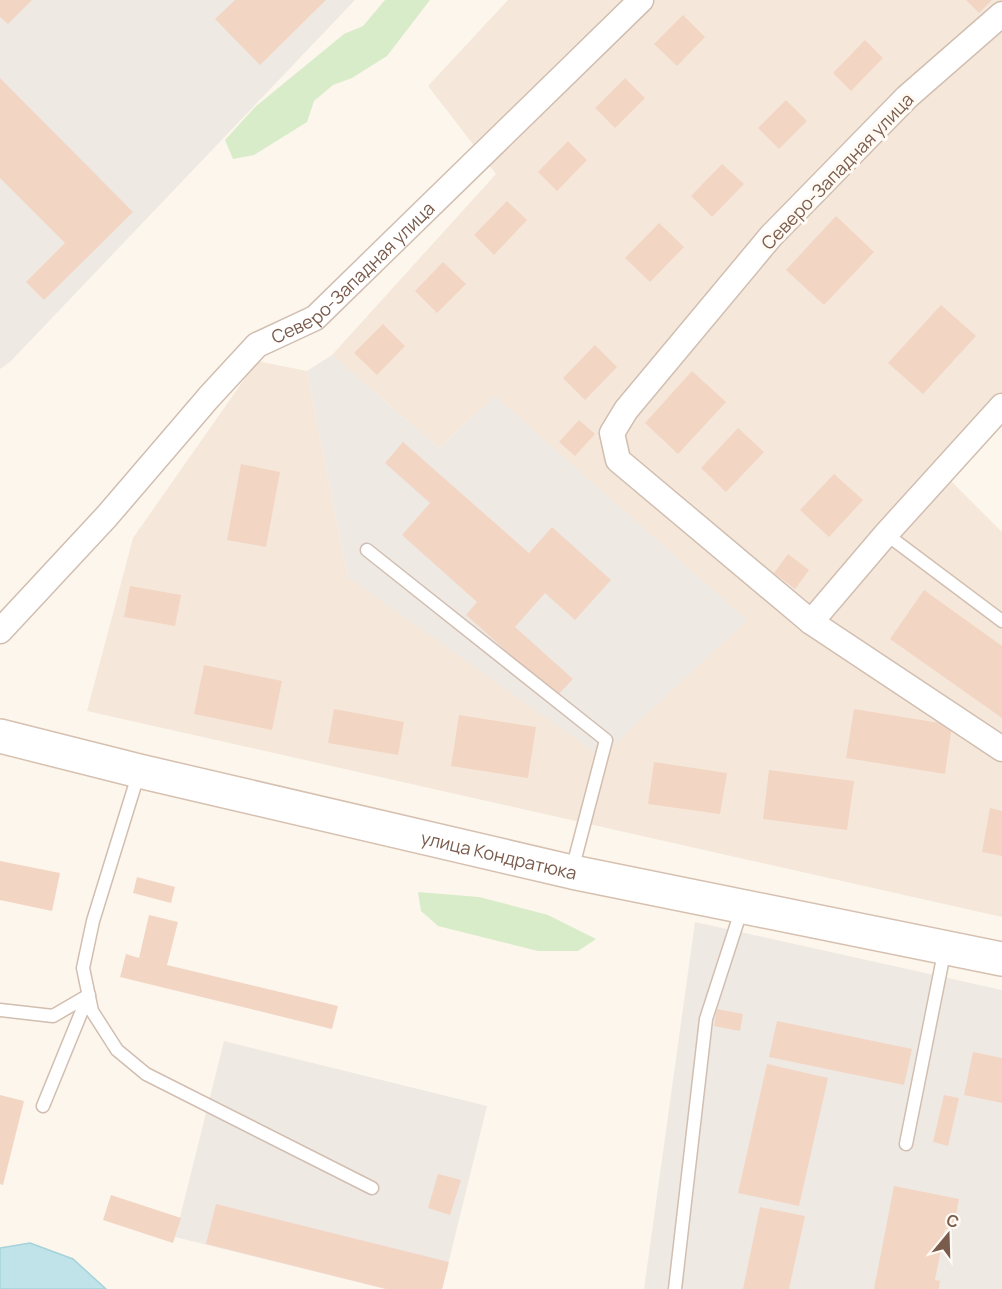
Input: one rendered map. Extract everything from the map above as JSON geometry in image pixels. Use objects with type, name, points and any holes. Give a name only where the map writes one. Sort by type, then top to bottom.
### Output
[{"type":"main road","name":"улица Кондратюка","points":[[0,736],[139,771],[572,872],[1002,959]]},
{"type":"street","name":"Северо-Западная улица","points":[[0,631],[107,516],[257,345],[315,318],[641,0]]},
{"type":"street","name":"Северо-Западная улица","points":[[1002,14],[907,97],[771,236],[626,410],[612,433],[618,460],[810,622],[1002,749]]},
{"type":"street","points":[[810,622],[1002,406]]},
{"type":"lane","points":[[886,534],[1002,621]]},
{"type":"lane","points":[[367,550],[606,740],[572,872]]},
{"type":"lane","points":[[139,771],[93,921],[83,968],[92,1011],[117,1050],[146,1074],[372,1188]]},
{"type":"lane","points":[[675,1289],[706,1019],[743,906]]},
{"type":"lane","points":[[906,1144],[945,947]]},
{"type":"lane","points":[[0,1010],[53,1016],[89,996]]},
{"type":"lane","points":[[43,1106],[89,996]]},
{"type":"shaded area","points":[[0,0],[355,0],[10,362],[0,369]]},
{"type":"shaded area","points":[[508,0],[1002,0],[1002,422],[947,477],[1002,532],[1002,917],[87,711],[133,538],[257,361],[307,371],[348,577],[601,756],[495,396],[439,448],[332,355],[496,174],[428,86]]},
{"type":"shaded area","points":[[332,355],[439,448],[495,396],[747,620],[601,757],[348,577],[307,371]]},
{"type":"shaded area","points":[[695,922],[1002,990],[1002,1289],[644,1289]]},
{"type":"shaded area","points":[[224,1041],[487,1106],[442,1289],[386,1289],[175,1237]]},
{"type":"green space","points":[[385,0],[430,0],[387,56],[352,78],[333,85],[314,101],[307,122],[254,155],[233,159],[225,140],[255,107],[344,34],[363,26]]},
{"type":"green space","points":[[418,892],[479,897],[548,915],[596,939],[578,951],[538,951],[438,926],[421,911]]},
{"type":"water","points":[[30,1243],[73,1259],[106,1289],[0,1289],[0,1248]]},
{"type":"building","points":[[0,0],[32,0],[8,24],[0,17]]},
{"type":"building","points":[[235,0],[326,0],[260,65],[215,19]]},
{"type":"building","points":[[966,0],[992,0],[979,13]]},
{"type":"building","points":[[683,15],[705,37],[677,66],[654,44]]},
{"type":"building","points":[[865,40],[883,58],[851,91],[833,73]]},
{"type":"building","points":[[0,78],[133,212],[44,300],[26,282],[65,243],[0,178]]},
{"type":"building","points":[[625,78],[645,98],[615,128],[595,108]]},
{"type":"building","points":[[786,100],[807,121],[779,149],[758,128]]},
{"type":"building","points":[[568,141],[587,160],[557,191],[538,172]]},
{"type":"building","points":[[722,164],[744,184],[712,217],[691,196]]},
{"type":"building","points":[[507,201],[527,220],[494,255],[474,235]]},
{"type":"building","points":[[836,216],[874,252],[824,305],[786,270]]},
{"type":"building","points":[[659,223],[684,247],[650,282],[625,258]]},
{"type":"building","points":[[443,262],[466,284],[437,313],[415,291]]},
{"type":"building","points":[[941,305],[976,336],[923,394],[888,363]]},
{"type":"building","points":[[383,324],[405,346],[377,375],[354,353]]},
{"type":"building","points":[[595,345],[617,367],[585,400],[563,378]]},
{"type":"building","points":[[692,371],[726,402],[678,454],[645,423]]},
{"type":"building","points":[[579,420],[595,434],[575,456],[559,442]]},
{"type":"building","points":[[738,428],[764,452],[726,492],[701,468]]},
{"type":"building","points":[[403,442],[529,553],[552,527],[611,580],[575,620],[545,593],[515,627],[573,679],[557,696],[466,615],[477,602],[402,535],[430,503],[385,463]]},
{"type":"building","points":[[241,464],[280,472],[266,547],[227,540]]},
{"type":"building","points":[[834,474],[863,500],[829,537],[800,510]]},
{"type":"building","points":[[788,554],[809,570],[795,589],[774,573]]},
{"type":"building","points":[[130,586],[181,595],[175,626],[124,617]]},
{"type":"building","points":[[924,590],[1002,646],[1002,718],[890,639]]},
{"type":"building","points":[[204,665],[282,681],[272,730],[194,714]]},
{"type":"building","points":[[334,709],[404,722],[398,755],[328,743]]},
{"type":"building","points":[[854,709],[952,725],[945,774],[846,758]]},
{"type":"building","points":[[459,715],[536,727],[528,778],[451,766]]},
{"type":"building","points":[[654,762],[727,773],[720,814],[648,804]]},
{"type":"building","points":[[769,770],[854,781],[847,830],[763,819]]},
{"type":"building","points":[[990,808],[1002,811],[1002,856],[982,852]]},
{"type":"building","points":[[0,861],[60,873],[52,911],[0,900]]},
{"type":"building","points":[[137,877],[175,887],[171,903],[133,893]]},
{"type":"building","points":[[149,915],[178,922],[167,965],[338,1006],[332,1029],[120,977],[126,954],[139,958]]},
{"type":"building","points":[[717,1009],[743,1014],[740,1031],[714,1026]]},
{"type":"building","points":[[777,1021],[912,1049],[904,1085],[769,1057]]},
{"type":"building","points":[[973,1052],[1002,1058],[1002,1103],[964,1095]]},
{"type":"building","points":[[767,1064],[828,1078],[799,1206],[738,1193]]},
{"type":"building","points":[[0,1095],[24,1101],[3,1185],[0,1184]]},
{"type":"building","points":[[944,1095],[959,1098],[948,1146],[933,1142]]},
{"type":"building","points":[[438,1174],[461,1180],[450,1215],[428,1208]]},
{"type":"building","points":[[894,1186],[959,1199],[953,1230],[945,1229],[935,1280],[940,1281],[939,1289],[874,1289]]},
{"type":"building","points":[[111,1195],[181,1218],[173,1243],[103,1220]]},
{"type":"building","points":[[216,1204],[449,1262],[442,1289],[386,1289],[206,1244]]},
{"type":"building","points":[[760,1207],[805,1216],[789,1289],[743,1289]]}]
